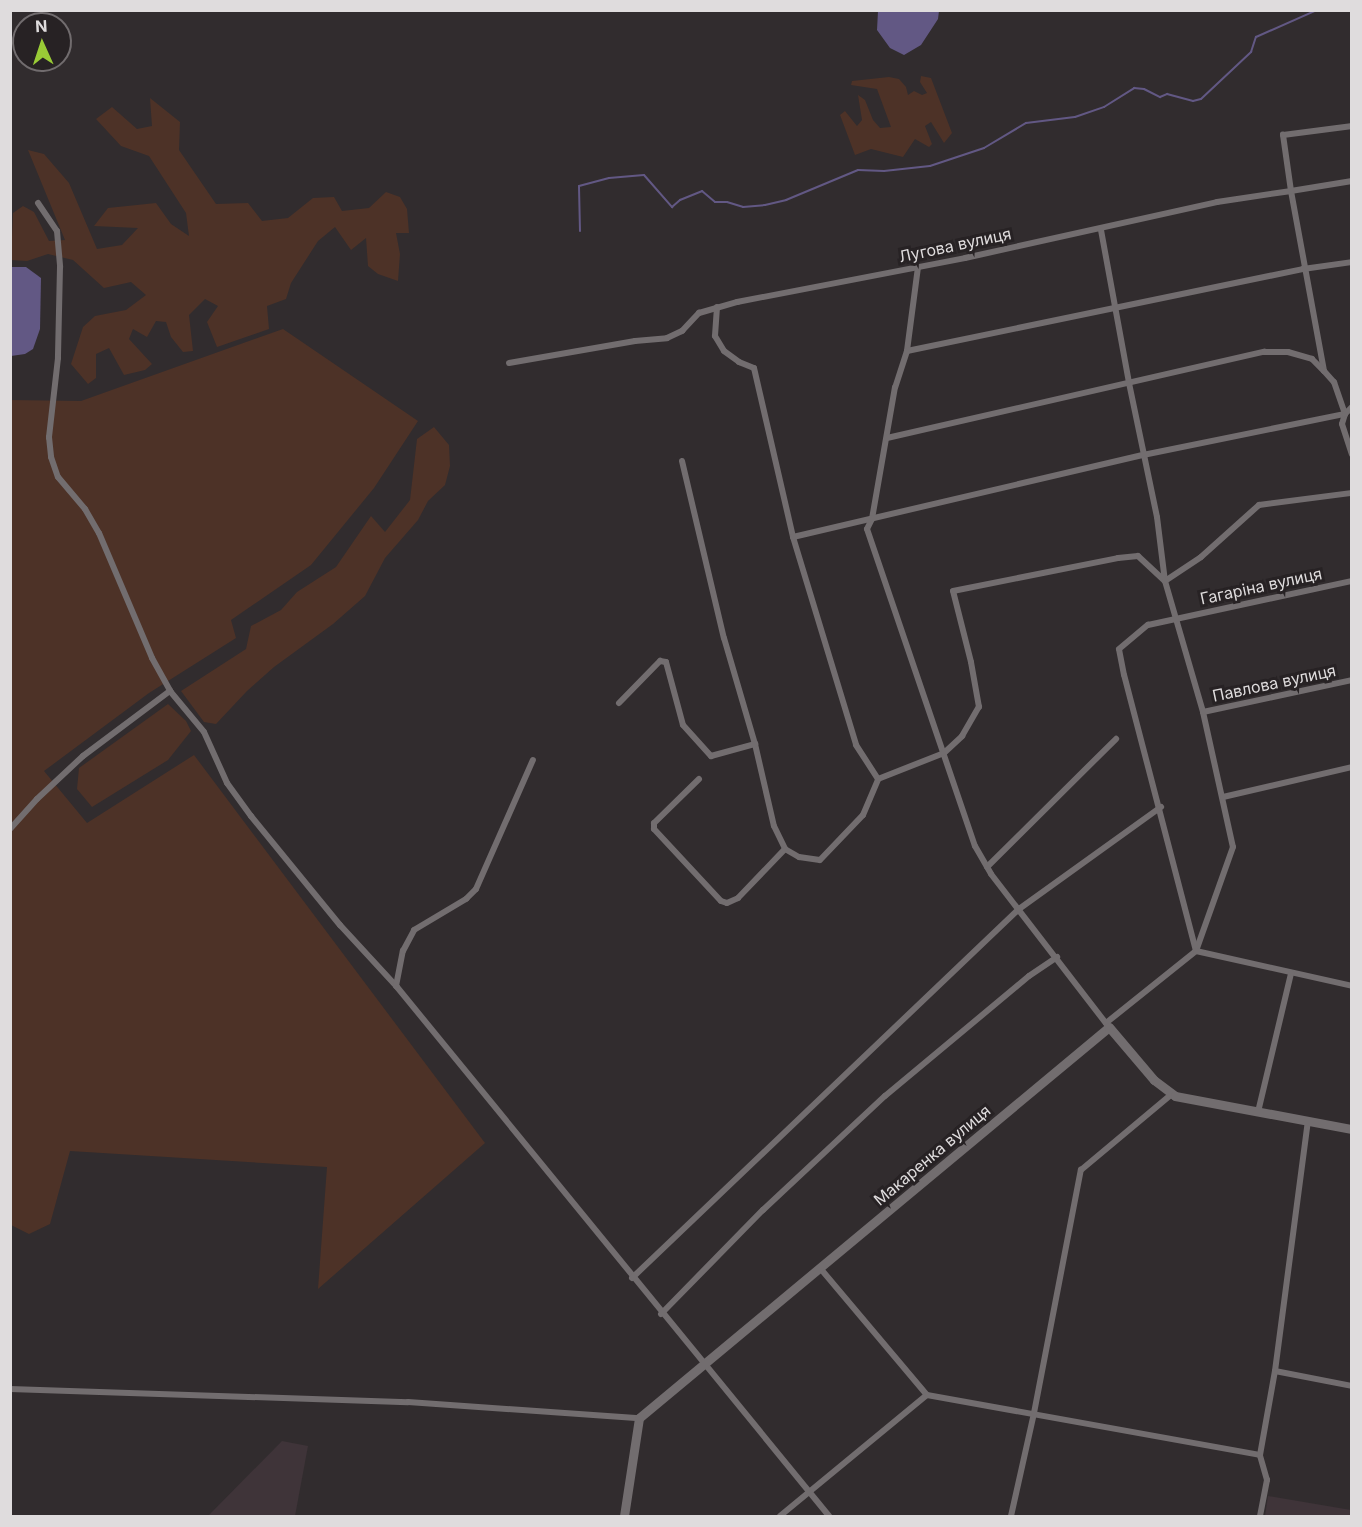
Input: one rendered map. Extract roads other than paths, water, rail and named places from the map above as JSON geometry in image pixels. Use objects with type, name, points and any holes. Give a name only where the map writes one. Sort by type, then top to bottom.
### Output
[{"type":"street","points":[[1324,371],[1303,269],[1283,135],[1352,126]]},
{"type":"street","name":"Лугова вулиця","points":[[509,363],[635,341],[667,338],[682,331],[699,313],[717,307],[1101,230],[1217,202],[1352,181]]},
{"type":"street","points":[[38,203],[57,231],[60,267],[58,358],[50,437],[51,457],[58,477],[85,509],[99,533],[152,658],[170,691],[204,732],[227,783],[251,816],[340,925],[396,986],[661,1314],[829,1516]]},
{"type":"street","points":[[1101,230],[1143,455],[1157,517],[1165,581],[1203,712],[1233,847],[1196,951],[1108,1025]]},
{"type":"street","points":[[907,351],[1116,310],[1122,306],[1303,269],[1352,262]]},
{"type":"street","points":[[918,267],[907,351],[895,387],[872,519],[867,529],[975,846],[987,867],[1108,1025],[1154,1080],[1172,1094],[1352,1129]]},
{"type":"street","points":[[717,307],[715,336],[724,351],[739,362],[754,368],[793,537],[856,746],[878,779]]},
{"type":"street","points":[[887,438],[1264,352],[1288,352],[1312,359],[1334,382],[1345,414]]},
{"type":"street","points":[[1352,407],[1345,414],[1342,424],[1352,454]]},
{"type":"street","points":[[793,537],[1143,455],[1345,414]]},
{"type":"street","points":[[682,461],[724,638],[755,744],[774,826],[785,849],[799,857],[820,860],[863,815],[878,779],[944,753],[962,736],[979,707],[971,662],[953,591],[1138,556],[1165,581]]},
{"type":"street","points":[[1165,581],[1201,557],[1259,505],[1352,493]]},
{"type":"street","name":"Гагаріна вулиця","points":[[1161,807],[1124,675],[1119,649],[1148,625],[1352,581]]},
{"type":"street","points":[[619,703],[660,661],[666,662],[683,724],[711,756],[755,744]]},
{"type":"street","name":"Павлова вулиця","points":[[1203,712],[1352,680]]},
{"type":"street","points":[[10,829],[37,799],[83,756],[170,691]]},
{"type":"street","points":[[987,867],[1116,739]]},
{"type":"street","points":[[396,986],[403,951],[414,930],[465,899],[476,889],[533,760]]},
{"type":"street","points":[[1223,797],[1352,767]]},
{"type":"street","points":[[699,779],[654,823],[654,829],[721,901],[727,903],[738,898],[785,849]]},
{"type":"street","points":[[632,1278],[1019,909],[1161,807],[1196,951]]},
{"type":"street","points":[[1196,951],[1352,986]]},
{"type":"street","points":[[661,1314],[763,1210],[885,1096],[1029,976],[1057,957]]},
{"type":"street","points":[[1258,1112],[1291,973]]},
{"type":"street","name":"Макаренка вулиця","points":[[639,1418],[820,1269],[1108,1025]]},
{"type":"street","points":[[1011,1516],[1034,1413],[1081,1170],[1172,1094]]},
{"type":"street","points":[[1260,1516],[1267,1480],[1260,1455],[1275,1371],[1308,1122]]},
{"type":"street","points":[[820,1269],[927,1395],[1260,1455]]},
{"type":"street","points":[[1275,1371],[1352,1386]]},
{"type":"street","points":[[10,1389],[408,1402],[639,1418],[624,1516]]},
{"type":"street","points":[[780,1516],[927,1395]]},
{"type":"waterway","points":[[580,231],[579,186],[609,178],[644,175],[672,207],[680,200],[702,191],[715,202],[727,202],[743,207],[765,205],[786,200],[858,170],[884,171],[930,166],[984,148],[1026,123],[1075,117],[1104,107],[1134,88],[1144,89],[1160,97],[1167,94],[1193,101],[1201,99],[1251,52],[1256,37],[1317,10]]}]
